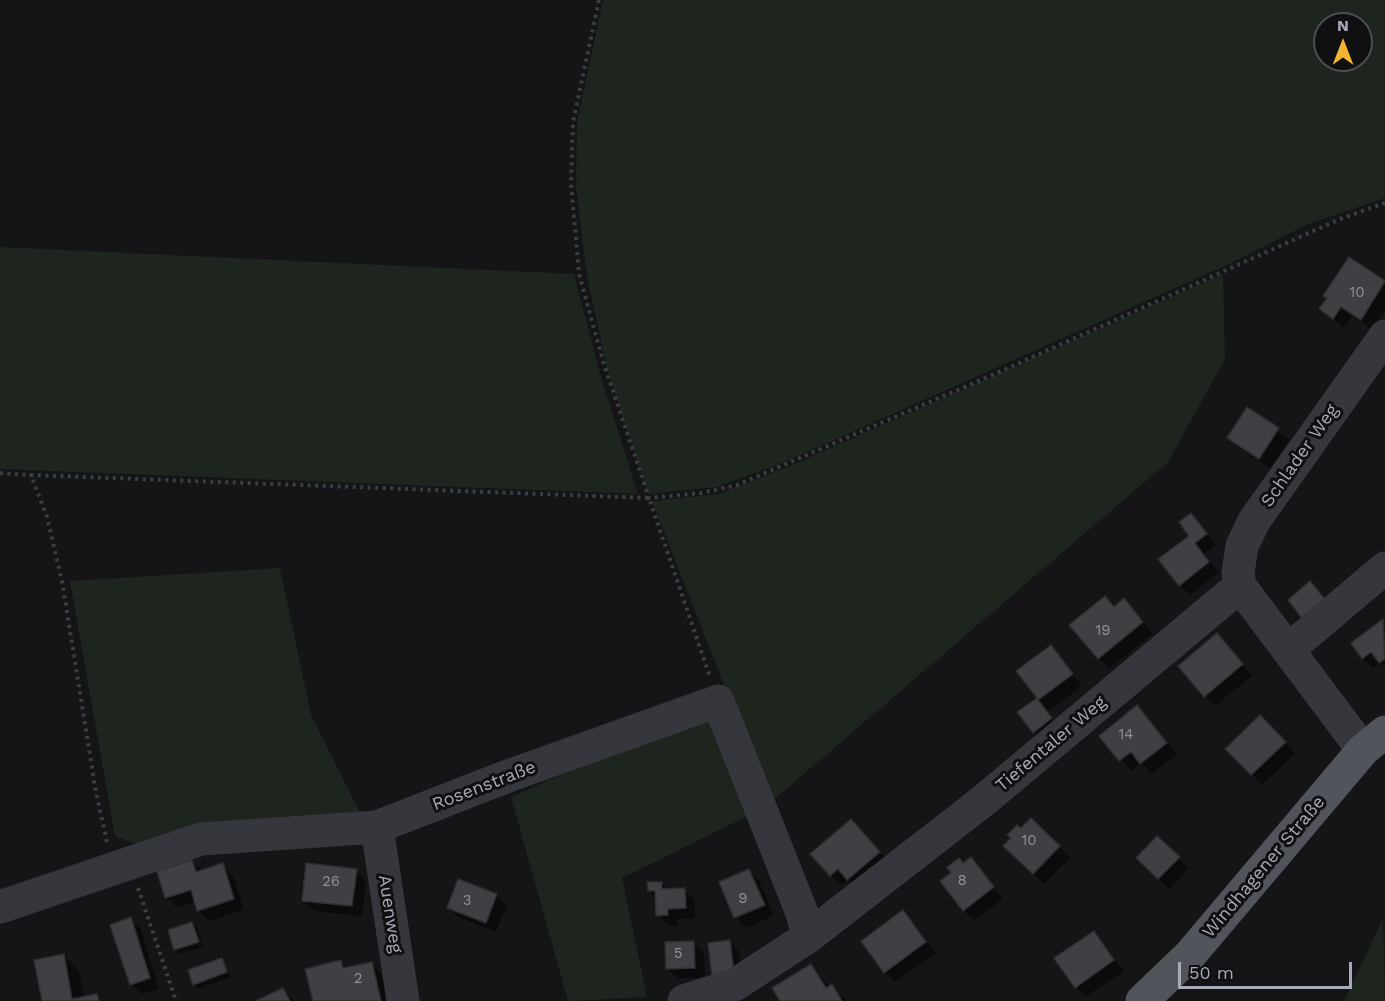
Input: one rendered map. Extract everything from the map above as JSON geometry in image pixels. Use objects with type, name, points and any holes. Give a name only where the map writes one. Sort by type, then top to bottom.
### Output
[{"type":"main road","name":"Windhagener Straße","points":[[1142,1001],[1190,955],[1374,741]]},
{"type":"street","name":"Schlader Weg","points":[[1240,586],[1238,573],[1242,546],[1254,521],[1385,336]]},
{"type":"street","points":[[1288,650],[1385,568]]},
{"type":"street","points":[[1240,586],[1288,650],[1374,741]]},
{"type":"street","name":"Tiefentaler Weg","points":[[684,1001],[736,984],[808,938],[983,801],[1240,586]]},
{"type":"street","points":[[718,701],[802,913],[808,938]]},
{"type":"street","name":"Rosenstraße","points":[[0,907],[201,838],[377,827],[508,776],[718,701]]},
{"type":"street","name":"Auenweg","points":[[377,827],[403,1001]]},
{"type":"path","points":[[599,0],[573,122],[571,183],[579,274],[603,361],[718,701]]},
{"type":"path","points":[[0,473],[649,498],[701,493],[737,485],[987,378],[1340,219],[1385,203]]},
{"type":"path","points":[[31,475],[48,516],[62,581],[96,792],[113,867],[137,886],[176,1001]]},
{"type":"shaded area","points":[[603,0],[1385,0],[1385,198],[1308,224],[1227,265],[789,460],[717,487],[648,494],[608,373],[587,276],[576,187],[577,122]]},
{"type":"shaded area","points":[[0,247],[574,274],[601,377],[638,494],[0,469]]},
{"type":"shaded area","points":[[1223,274],[1225,359],[1168,462],[770,803],[652,501],[718,494],[790,466]]},
{"type":"shaded area","points":[[280,568],[311,715],[366,825],[138,845],[115,836],[70,581]]},
{"type":"shaded area","points":[[712,714],[754,813],[622,878],[647,997],[568,1001],[511,797],[658,732]]},
{"type":"shaded area","points":[[1383,918],[1385,1001],[1344,1001]]},
{"type":"building","points":[[1349,257],[1385,281],[1361,320],[1341,307],[1333,319],[1319,309],[1327,298],[1323,296]]},
{"type":"building","points":[[1247,407],[1279,428],[1259,459],[1227,438]]},
{"type":"building","points":[[1191,513],[1207,534],[1195,543],[1209,562],[1179,586],[1158,559],[1189,536],[1179,522]]},
{"type":"building","points":[[1310,581],[1328,603],[1305,622],[1288,600]]},
{"type":"building","points":[[1105,596],[1114,607],[1124,598],[1143,622],[1098,659],[1069,625]]},
{"type":"building","points":[[1383,619],[1385,659],[1379,663],[1371,652],[1362,659],[1351,643]]},
{"type":"building","points":[[1217,633],[1243,664],[1204,697],[1178,666]]},
{"type":"building","points":[[1051,645],[1073,674],[1038,700],[1052,718],[1033,733],[1017,712],[1037,698],[1016,671]]},
{"type":"building","points":[[1137,705],[1167,743],[1140,764],[1131,752],[1119,761],[1099,736]]},
{"type":"building","points":[[1260,715],[1286,742],[1251,775],[1225,749]]},
{"type":"building","points":[[1031,818],[1060,846],[1033,874],[1003,846],[1011,838],[1007,835],[1017,825],[1021,828]]},
{"type":"building","points":[[851,819],[880,852],[847,880],[838,869],[830,876],[810,854]]},
{"type":"building","points":[[1157,836],[1180,857],[1158,879],[1136,858]]},
{"type":"building","points":[[971,857],[994,887],[963,911],[940,881],[951,873],[947,867],[959,858],[963,863]]},
{"type":"building","points":[[192,860],[196,872],[223,863],[234,899],[197,911],[191,890],[165,898],[157,871]]},
{"type":"building","points":[[306,863],[357,869],[352,906],[302,901]]},
{"type":"building","points":[[749,869],[765,905],[734,918],[719,882]]},
{"type":"building","points":[[458,879],[497,894],[486,923],[447,908]]},
{"type":"building","points":[[647,882],[662,882],[662,889],[685,888],[686,908],[668,909],[668,915],[656,916],[655,891],[648,891]]},
{"type":"building","points":[[903,910],[926,942],[884,973],[861,941]]},
{"type":"building","points":[[131,917],[150,978],[130,985],[110,925]]},
{"type":"building","points":[[192,922],[199,942],[174,950],[168,930]]},
{"type":"building","points":[[1094,931],[1114,960],[1075,988],[1054,958]]},
{"type":"building","points":[[730,940],[734,973],[712,976],[708,943]]},
{"type":"building","points":[[694,941],[695,968],[666,969],[665,942]]},
{"type":"building","points":[[64,954],[72,999],[97,994],[99,1001],[42,1001],[34,960]]},
{"type":"building","points":[[222,958],[227,972],[193,985],[188,970]]},
{"type":"building","points":[[341,960],[343,968],[372,962],[381,1001],[313,1001],[305,969]]},
{"type":"building","points":[[811,964],[826,988],[832,984],[842,1001],[780,1001],[772,988]]},
{"type":"building","points":[[283,988],[290,1001],[256,1001]]}]
